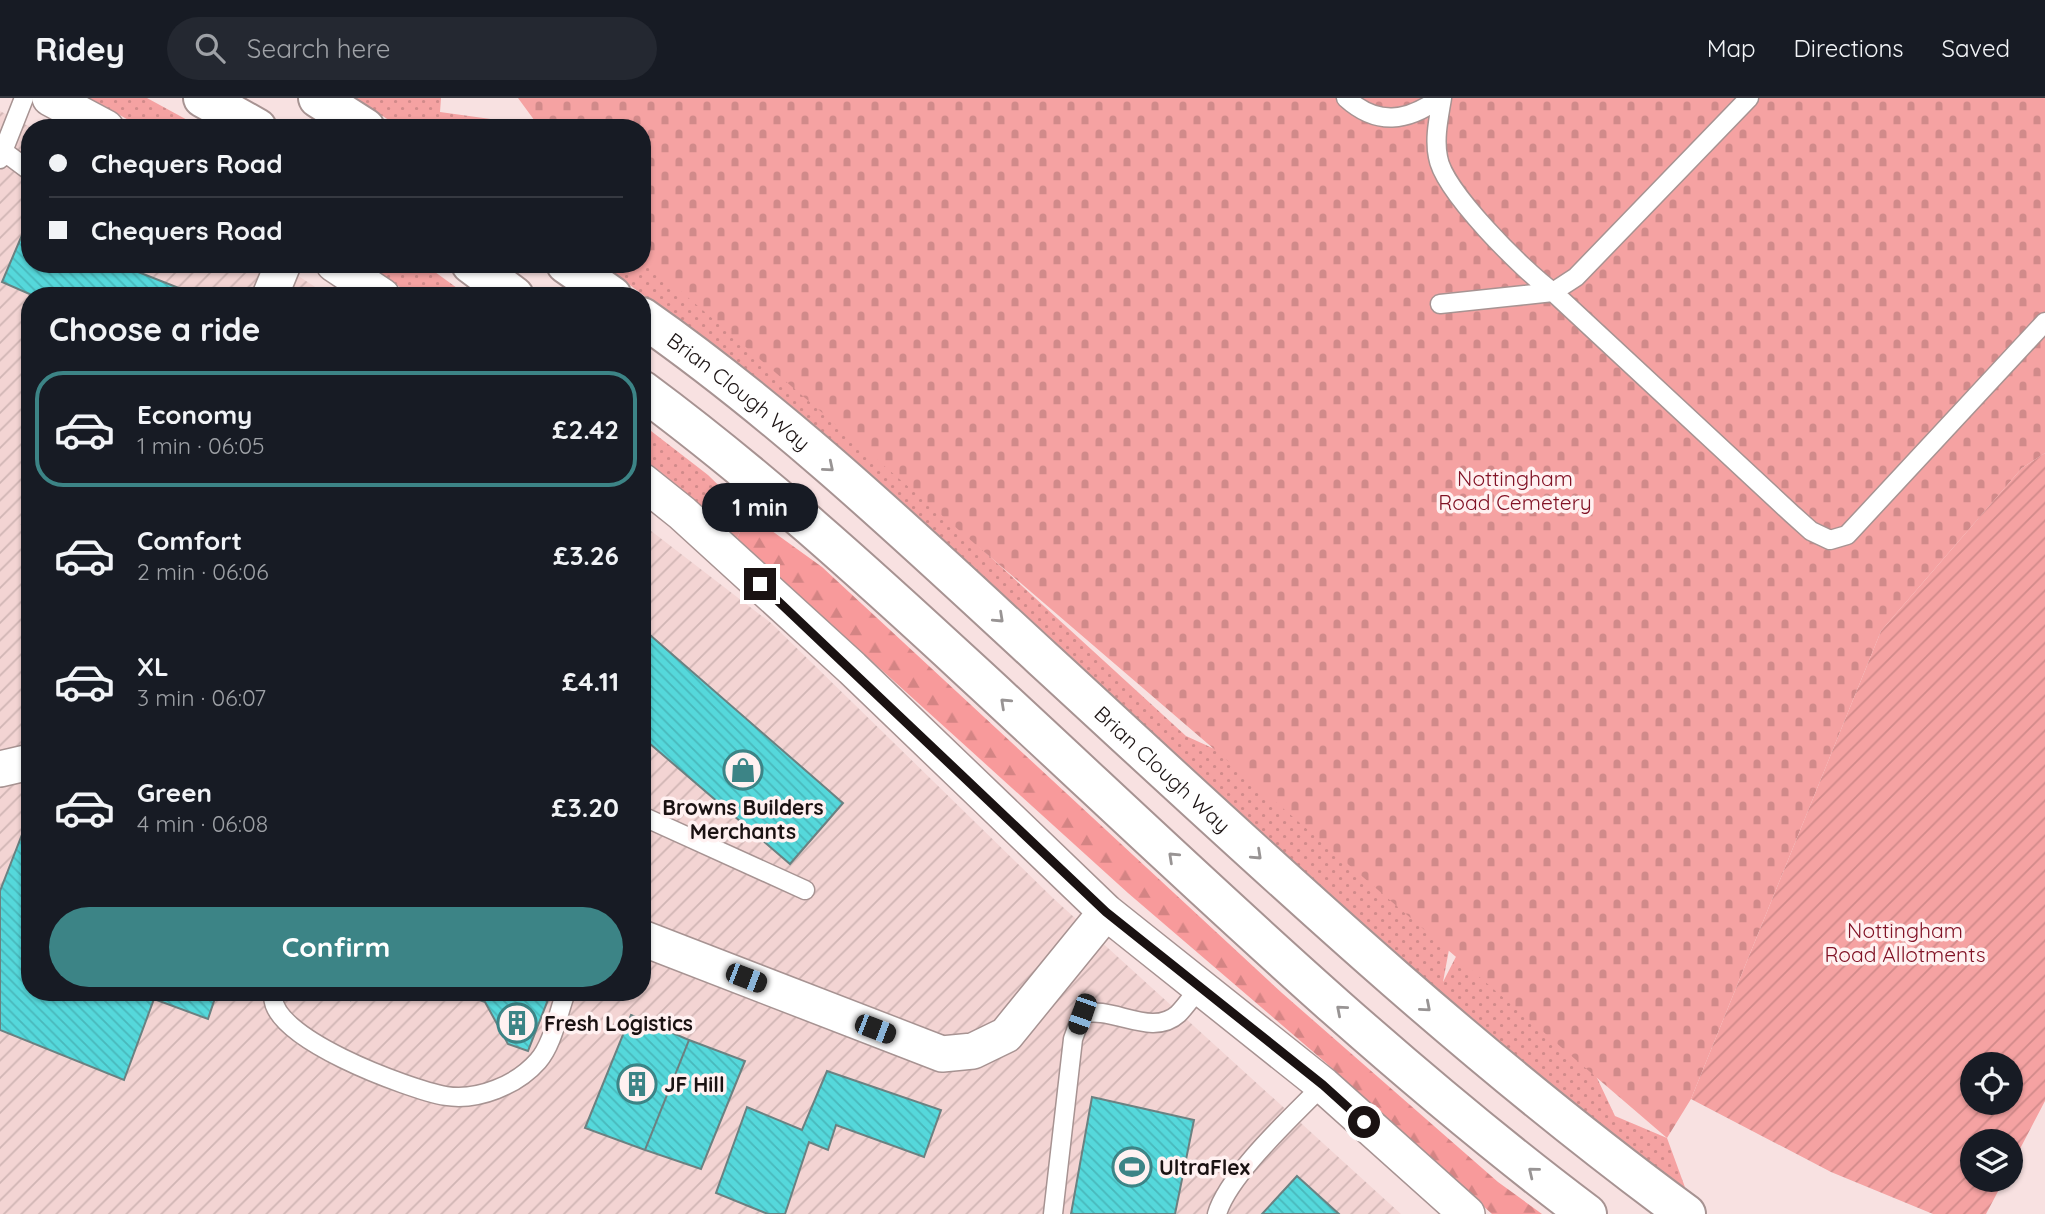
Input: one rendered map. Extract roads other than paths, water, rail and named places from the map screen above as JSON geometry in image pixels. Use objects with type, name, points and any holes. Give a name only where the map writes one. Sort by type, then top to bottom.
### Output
[{"type":"highway","points":[[203,98],[241,119]]},
{"type":"highway","points":[[318,98],[351,119]]},
{"type":"highway","points":[[483,273],[502,287]]},
{"type":"highway","points":[[579,273],[598,287]]},
{"type":"highway","name":"Brian Clough Way","points":[[651,323],[681,344],[792,435],[928,553],[1353,943],[1438,1017],[1567,1125],[1686,1214]]},
{"type":"highway","points":[[651,397],[802,518],[1310,983],[1466,1117],[1587,1214]]},
{"type":"street","points":[[50,98],[89,119]]},
{"type":"street","points":[[348,273],[368,287]]},
{"type":"street","points":[[651,488],[682,513],[842,659],[1106,912],[1323,1085],[1467,1214]]},
{"type":"street","points":[[0,769],[21,764]]},
{"type":"street","points":[[651,941],[942,1054],[972,1051],[1006,1035],[1106,912]]},
{"type":"lane","points":[[21,166],[1,155],[24,98]]},
{"type":"lane","points":[[1346,98],[1363,113],[1393,118],[1427,108],[1441,98]]},
{"type":"lane","points":[[1441,98],[1437,133],[1438,158],[1443,173],[1495,239],[1532,278],[1553,292],[1792,514],[1811,531],[1830,540],[1847,535],[2045,322]]},
{"type":"lane","points":[[1440,304],[1553,292],[1576,277],[1749,98]]},
{"type":"lane","points":[[651,820],[806,890]]},
{"type":"lane","points":[[1053,1214],[1073,1039],[1082,1014],[1096,1010],[1134,1020],[1162,1022],[1176,1016],[1199,988]]},
{"type":"lane","points":[[274,1001],[275,1012],[288,1026],[369,1073],[447,1097],[492,1091],[530,1069],[539,1060],[547,1044],[563,1001]]},
{"type":"lane","points":[[1217,1214],[1221,1200],[1242,1172],[1323,1085]]},
{"type":"place","name":"Browns Builders Merchants","points":[[743,770]]},
{"type":"place","name":"Fresh Logistics","points":[[517,1023]]},
{"type":"place","name":"JF Hill","points":[[637,1084]]},
{"type":"place","name":"UltraFlex","points":[[1132,1167]]},
{"type":"park label","name":"Nottingham Road Cemetery","points":[[1515,490]]},
{"type":"park label","name":"Nottingham Road Allotments","points":[[1905,942]]}]
